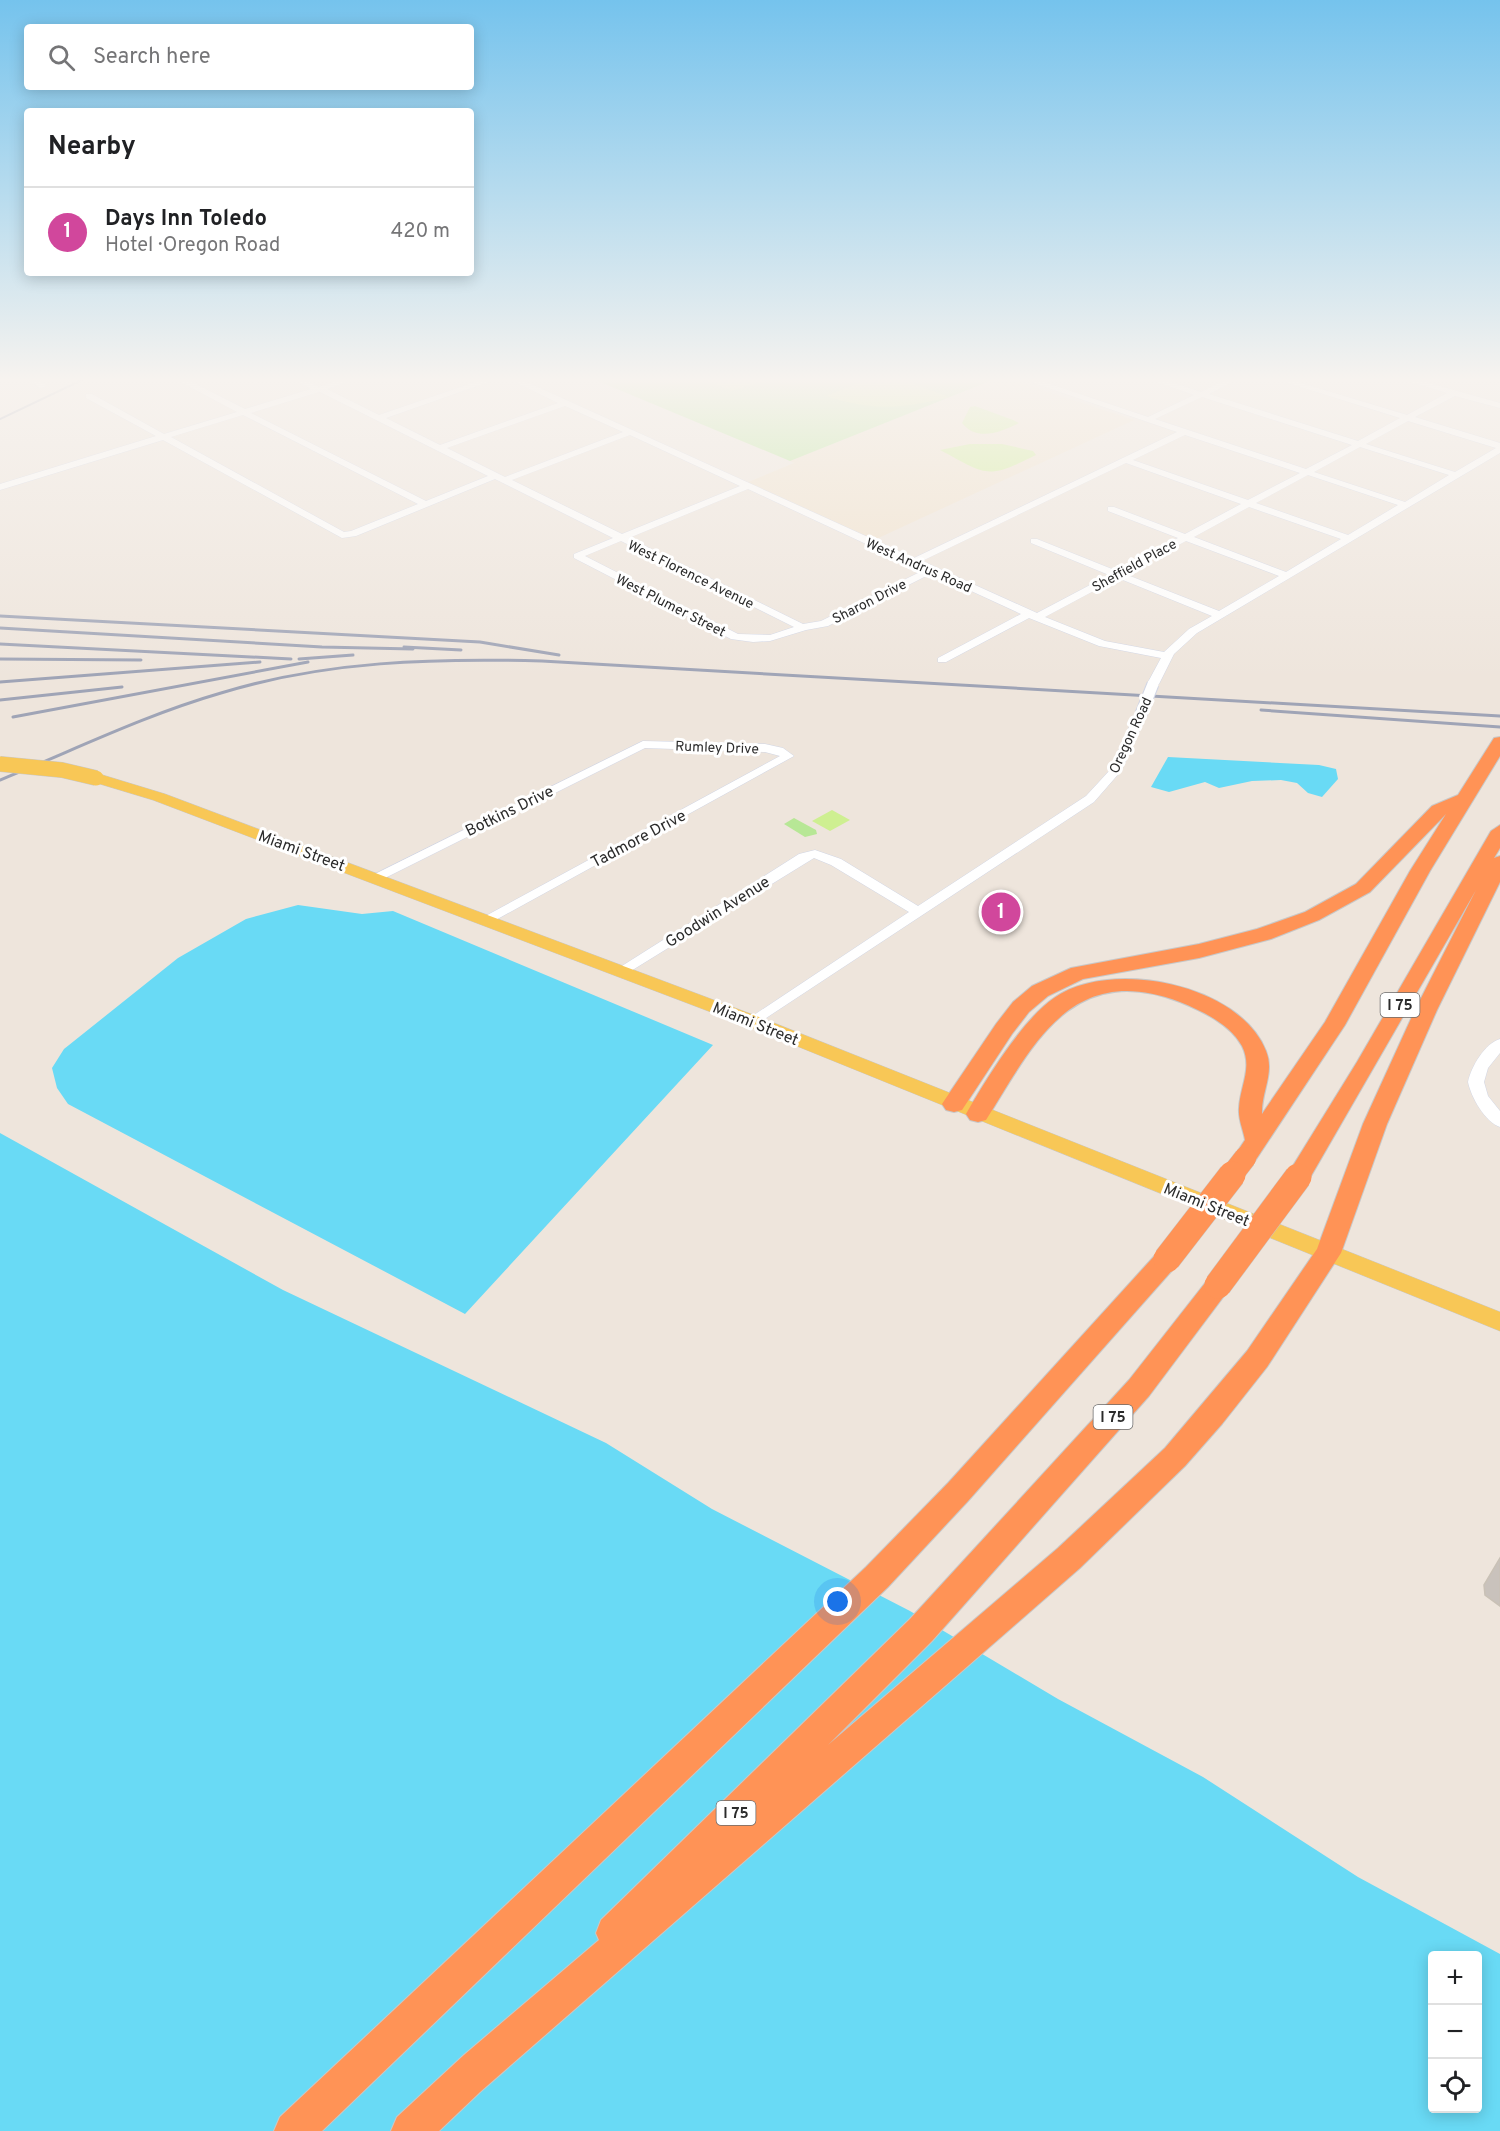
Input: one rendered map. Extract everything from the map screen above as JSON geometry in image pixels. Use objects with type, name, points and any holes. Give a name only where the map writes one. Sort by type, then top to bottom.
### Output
[{"type":"highway","points":[[294,2131],[877,1577],[958,1492],[1167,1259],[1251,1150],[1334,1025],[1420,871],[1495,749]]},
{"type":"highway","points":[[954,1104],[1004,1029],[1021,1007],[1041,991],[1078,973],[1199,951],[1263,934],[1312,916],[1363,888],[1439,810],[1465,799]]},
{"type":"highway","name":"I 75","points":[[411,2131],[921,1630],[1139,1388],[1298,1178],[1366,1065],[1500,831]]},
{"type":"highway","points":[[467,2078],[1069,1558],[1175,1457],[1212,1415],[1257,1359],[1328,1253],[1375,1124],[1426,1010],[1500,862]]},
{"type":"highway","points":[[978,1114],[1039,1022],[1055,1006],[1087,989],[1115,985],[1149,987],[1179,994],[1204,1004],[1230,1020],[1253,1046],[1260,1073],[1251,1107],[1251,1150]]},
{"type":"main road","name":"Miami Street","points":[[0,764],[62,770],[96,777],[159,797],[487,919],[752,1021],[978,1114],[1500,1322]]},
{"type":"street","points":[[0,487],[28,478]]},
{"type":"street","points":[[240,478],[345,535],[423,503],[499,478]]},
{"type":"street","points":[[374,478],[423,503]]},
{"type":"street","name":"West Florence Avenue","points":[[501,478],[805,628]]},
{"type":"street","name":"West Andrus Road","points":[[730,478],[1032,616],[1093,641],[1167,656]]},
{"type":"street","points":[[912,562],[1087,478]]},
{"type":"street","points":[[1179,478],[1349,539]]},
{"type":"street","name":"Sheffield Place","points":[[942,660],[1116,574],[1294,478]]},
{"type":"street","points":[[1326,478],[1406,505]]},
{"type":"street","name":"Oregon Road","points":[[752,1021],[1096,794],[1115,771],[1167,656],[1182,639],[1451,478]]},
{"type":"street","points":[[620,538],[747,486]]},
{"type":"street","points":[[1111,509],[1286,575]]},
{"type":"street","name":"West Plumer Street","points":[[620,538],[577,556],[735,637],[763,639],[783,636],[805,628]]},
{"type":"street","points":[[1034,541],[1219,615]]},
{"type":"street","name":"Sharon Drive","points":[[805,628],[824,624],[931,570]]},
{"type":"street","name":"Rumley Drive","points":[[643,744],[765,748],[779,750],[788,756]]},
{"type":"street","name":"Botkins Drive","points":[[374,878],[643,744]]},
{"type":"street","name":"Tadmore Drive","points":[[487,919],[788,756]]},
{"type":"street","name":"Goodwin Avenue","points":[[621,971],[804,857],[814,854],[836,862],[918,912]]},
{"type":"street","points":[[1500,1044],[1478,1070],[1475,1084],[1479,1095],[1500,1121]]},
{"type":"shaded area","points":[[757,478],[1007,478],[874,540],[746,483]]},
{"type":"green space","points":[[832,810],[850,820],[830,831],[812,821]]},
{"type":"green space","points":[[794,818],[816,830],[817,834],[805,837],[784,824]]},
{"type":"water","points":[[1168,757],[1319,765],[1336,769],[1338,779],[1322,797],[1308,793],[1297,783],[1281,780],[1252,781],[1219,788],[1205,782],[1169,792],[1151,787]]},
{"type":"water","points":[[298,905],[362,914],[393,911],[713,1045],[465,1314],[68,1104],[57,1088],[52,1068],[64,1049],[178,958],[246,919]]},
{"type":"water","points":[[0,1133],[283,1290],[606,1443],[712,1509],[910,1611],[1058,1699],[1203,1777],[1358,1877],[1500,1954],[1500,2131],[0,2131]]},
{"type":"building","points":[[1500,1558],[1500,1606],[1485,1595],[1484,1585]]},
{"type":"railway","points":[[0,616],[480,642],[559,655]]},
{"type":"railway","points":[[0,628],[322,647],[413,649]]},
{"type":"railway","points":[[0,644],[291,659]]},
{"type":"railway","points":[[404,647],[461,650]]},
{"type":"railway","points":[[299,659],[353,655]]},
{"type":"railway","points":[[0,659],[141,660]]},
{"type":"railway","points":[[0,780],[137,722],[221,693],[300,674],[420,661],[542,661],[1500,716]]},
{"type":"railway","points":[[0,682],[260,662]]},
{"type":"railway","points":[[13,717],[308,662]]},
{"type":"railway","points":[[0,700],[122,687]]},
{"type":"railway","points":[[1261,710],[1500,727]]},
{"type":"place","name":"Days Inn Toledo","points":[[1001,912]]}]
